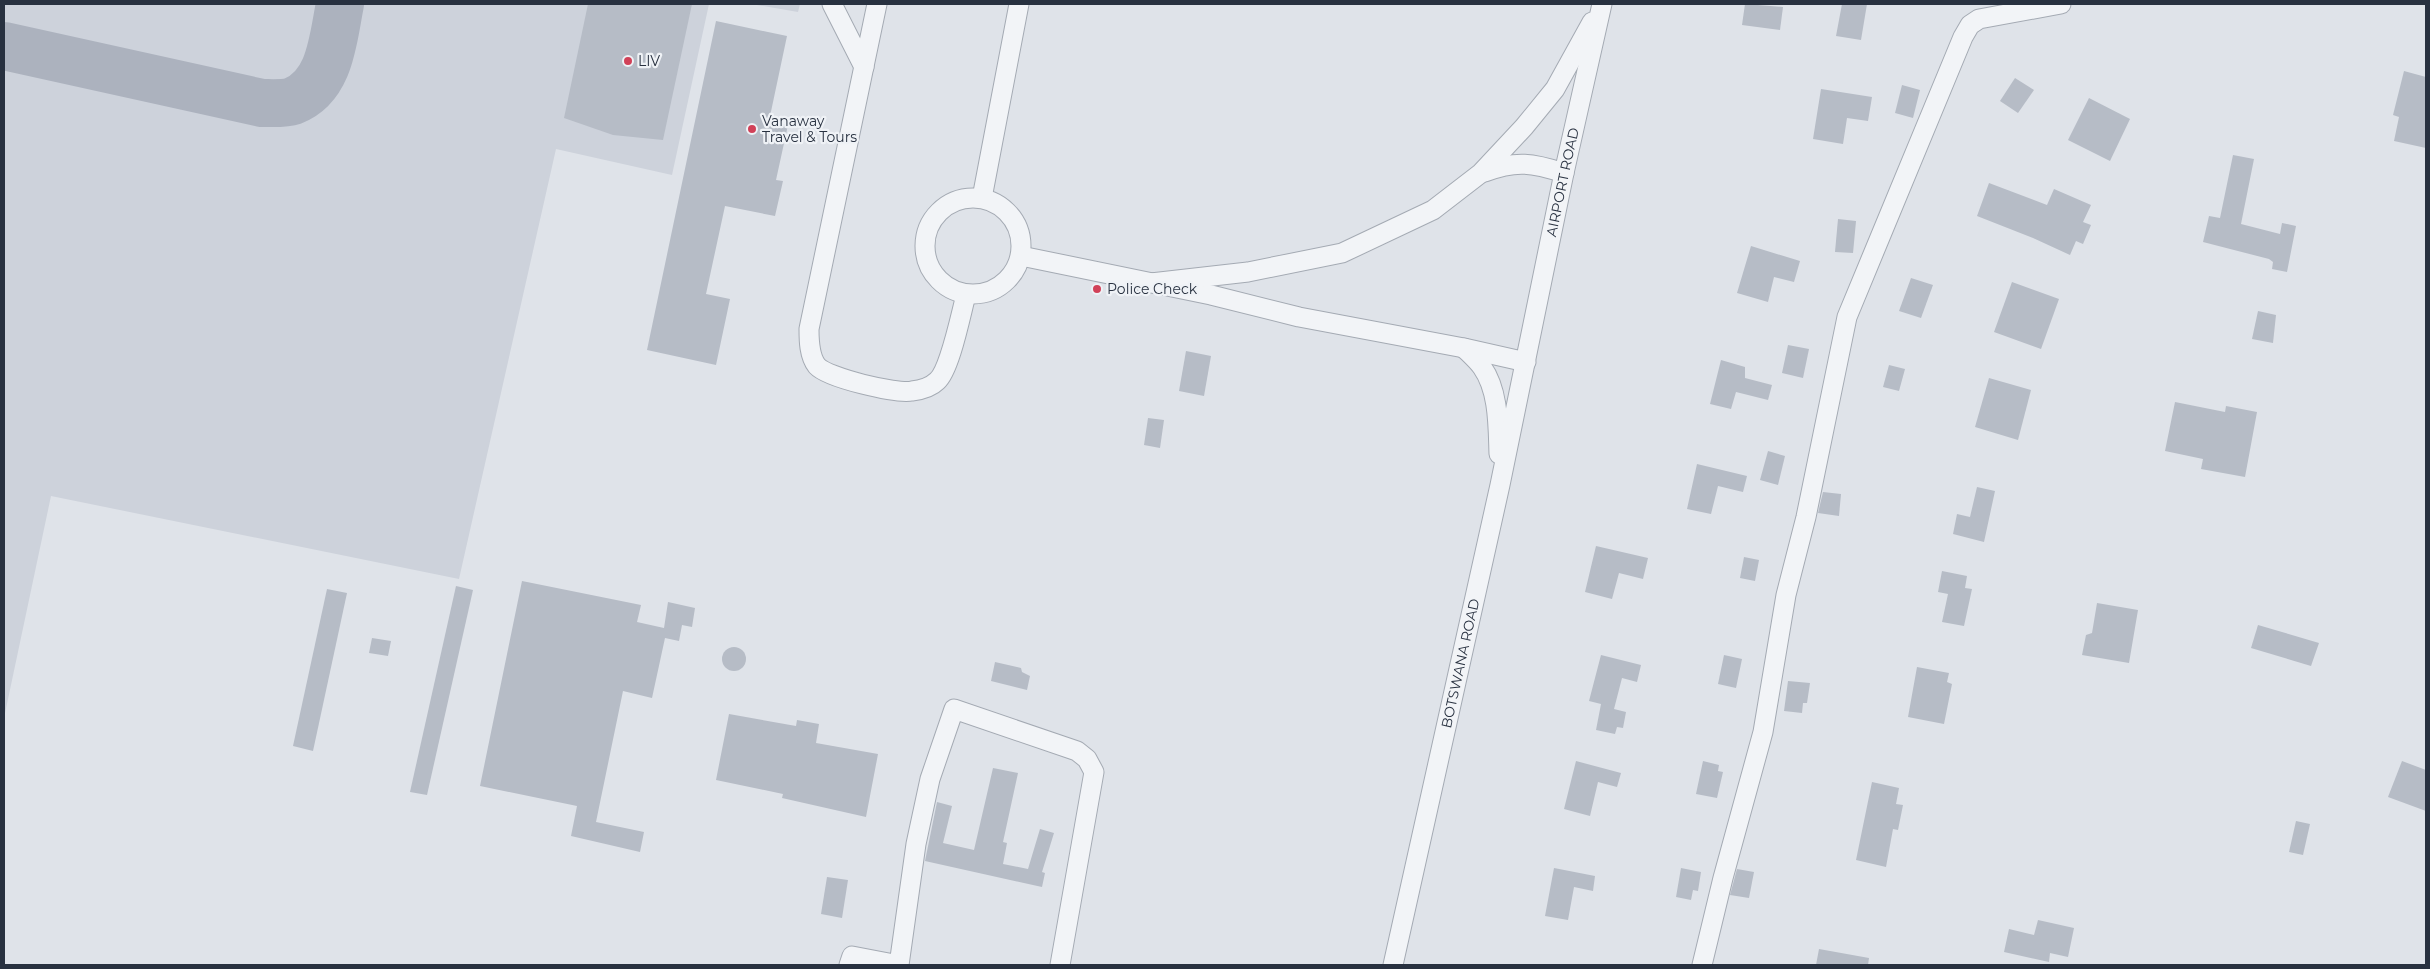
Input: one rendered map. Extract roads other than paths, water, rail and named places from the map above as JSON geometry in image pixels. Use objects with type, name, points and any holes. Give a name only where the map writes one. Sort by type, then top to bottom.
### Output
[{"type":"street","points":[[832,4],[864,67]]},
{"type":"street","points":[[877,4],[809,329],[812,355],[817,366],[827,373],[853,381],[910,392],[926,387],[937,381],[945,370],[966,295]]},
{"type":"street","points":[[982,198],[1019,4]]},
{"type":"street","points":[[1151,283],[1248,272],[1342,253],[1395,230],[1433,210],[1481,173],[1524,127],[1555,89],[1602,4]]},
{"type":"street","name":"AIRPORT ROAD","points":[[1526,362],[1564,173],[1602,4]]},
{"type":"street","points":[[1702,965],[1727,863],[1763,732],[1786,594],[1808,509],[1847,317],[1962,37],[1970,26],[1979,19],[2061,4]]},
{"type":"street","points":[[1481,173],[1503,165],[1522,163],[1538,164],[1564,173]]},
{"type":"street","points":[[965,198],[982,198],[997,204],[1009,213],[1017,226],[1021,240],[1021,256],[1017,268],[1001,286],[990,292],[966,295],[950,289],[936,278],[928,264],[924,247],[927,230],[936,215],[949,204],[965,198]]},
{"type":"street","points":[[1021,256],[1299,317],[1464,348],[1526,362]]},
{"type":"street","points":[[1464,348],[1483,368],[1496,406],[1500,486]]},
{"type":"street","name":"BOTSWANA ROAD","points":[[1393,965],[1526,362]]},
{"type":"street","points":[[849,965],[852,956],[900,965],[918,834],[930,779],[954,709],[1077,751],[1087,759],[1094,772],[1060,965]]},
{"type":"place","name":"LIV","points":[[628,61]]},
{"type":"place","name":"Vanaway Travel & Tours","points":[[752,129]]},
{"type":"place","name":"Police Check","points":[[1097,289]]}]
